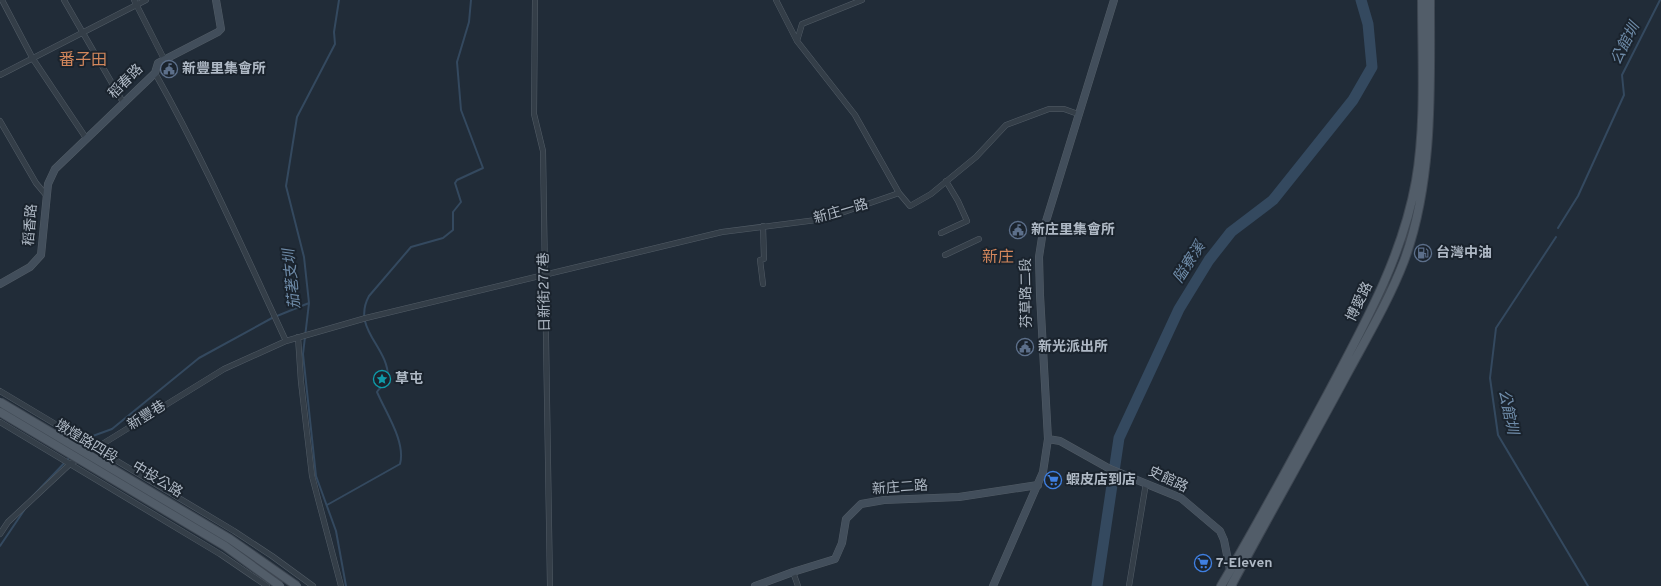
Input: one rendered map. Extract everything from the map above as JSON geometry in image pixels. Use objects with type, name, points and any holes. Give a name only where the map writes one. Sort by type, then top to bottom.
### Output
[{"type":"main road","name":"博愛路","points":[[1232,585],[1373,325],[1404,260],[1416,181],[1419,150],[1422,99],[1422,0]]},
{"type":"main road","name":"博愛路","points":[[1221,586],[1366,321],[1409,227],[1424,178],[1427,151],[1430,102],[1430,0]]},
{"type":"main road","points":[[1395,257],[1404,260]]},
{"type":"main road","name":"中投公路","points":[[0,402],[230,539],[297,586]]},
{"type":"main road","name":"中投公路","points":[[0,412],[225,546],[280,586]]},
{"type":"street","points":[[2,0],[33,59],[86,138]]},
{"type":"street","points":[[64,0],[124,104]]},
{"type":"street","points":[[0,75],[83,33],[135,2],[146,0]]},
{"type":"street","points":[[135,2],[164,59],[218,32],[221,29],[215,0]]},
{"type":"street","name":"日新街277巷","points":[[535,0],[534,114],[543,151],[550,586]]},
{"type":"street","points":[[776,0],[797,41],[855,115],[899,193],[910,206],[931,194],[976,157],[1006,125],[1049,109],[1064,110],[1078,114]]},
{"type":"street","points":[[797,41],[802,24],[862,0]]},
{"type":"street","name":"芬草路二段","points":[[992,586],[1043,472],[1048,439],[1041,333],[1039,257],[1043,231],[1114,0]]},
{"type":"street","name":"稻春路","points":[[46,195],[50,176],[55,169],[155,73],[158,64],[164,59]]},
{"type":"street","points":[[155,73],[178,113],[286,340]]},
{"type":"street","points":[[0,121],[36,183],[46,195]]},
{"type":"street","points":[[941,234],[968,221],[946,181]]},
{"type":"street","name":"新庄一路","points":[[302,335],[722,232],[824,220],[899,193]]},
{"type":"street","name":"稻香路","points":[[0,284],[30,267],[41,255],[46,195]]},
{"type":"street","points":[[763,284],[760,260],[764,259],[764,226]]},
{"type":"street","points":[[945,255],[979,238]]},
{"type":"street","points":[[302,335],[301,382],[312,476],[342,586]]},
{"type":"street","name":"新豐巷","points":[[0,534],[8,522],[70,464],[224,369],[286,340],[302,335]]},
{"type":"street","name":"墩煌路四段","points":[[0,391],[97,448],[272,556],[313,586]]},
{"type":"street","name":"墩煌路四段","points":[[0,422],[220,554],[267,586]]},
{"type":"street","name":"史館路","points":[[1048,439],[1060,441],[1110,469],[1181,498],[1220,531],[1224,540],[1231,569],[1232,585]]},
{"type":"street","points":[[1129,586],[1143,482]]},
{"type":"street","name":"新庄二路","points":[[755,586],[835,559],[842,542],[846,518],[861,504],[884,500],[959,497],[1038,485]]},
{"type":"street","points":[[793,572],[798,586]]},
{"type":"waterway","name":"茄荖支圳","points":[[339,0],[334,32],[335,44],[297,117],[286,186],[304,257],[309,303],[303,354],[316,476],[336,531],[346,586]]},
{"type":"waterway","points":[[327,505],[400,464],[401,455],[398,437],[377,392],[388,380],[387,367],[367,328],[365,308],[369,296],[411,247],[443,238],[453,230],[453,212],[461,202],[455,183],[457,180],[483,168],[461,110],[457,62],[469,22],[471,0]]},
{"type":"waterway","name":"隘寮溪","points":[[1097,586],[1119,438],[1179,309],[1209,260],[1231,232],[1273,200],[1353,100],[1372,67],[1368,24],[1361,0]]},
{"type":"waterway","name":"公館圳","points":[[1558,228],[1578,196],[1624,95],[1622,75],[1660,0]]},
{"type":"waterway","name":"公館圳","points":[[1556,237],[1496,328],[1490,378],[1498,435],[1588,586]]},
{"type":"waterway","points":[[80,446],[90,437],[112,429],[199,358],[272,318],[309,303]]},
{"type":"waterway","points":[[32,497],[70,457]]},
{"type":"waterway","points":[[0,546],[25,509]]},
{"type":"place","name":"新豐里集會所","points":[[169,69]]},
{"type":"place","name":"新庄里集會所","points":[[1018,230]]},
{"type":"place","name":"台灣中油","points":[[1423,253]]},
{"type":"place","name":"新光派出所","points":[[1025,347]]},
{"type":"place","name":"草屯","points":[[382,379]]},
{"type":"place","name":"蝦皮店到店","points":[[1053,480]]},
{"type":"place","name":"7-Eleven","points":[[1203,563]]},
{"type":"district","name":"番子田","points":[[83,61]]},
{"type":"district","name":"新庄","points":[[998,258]]}]
